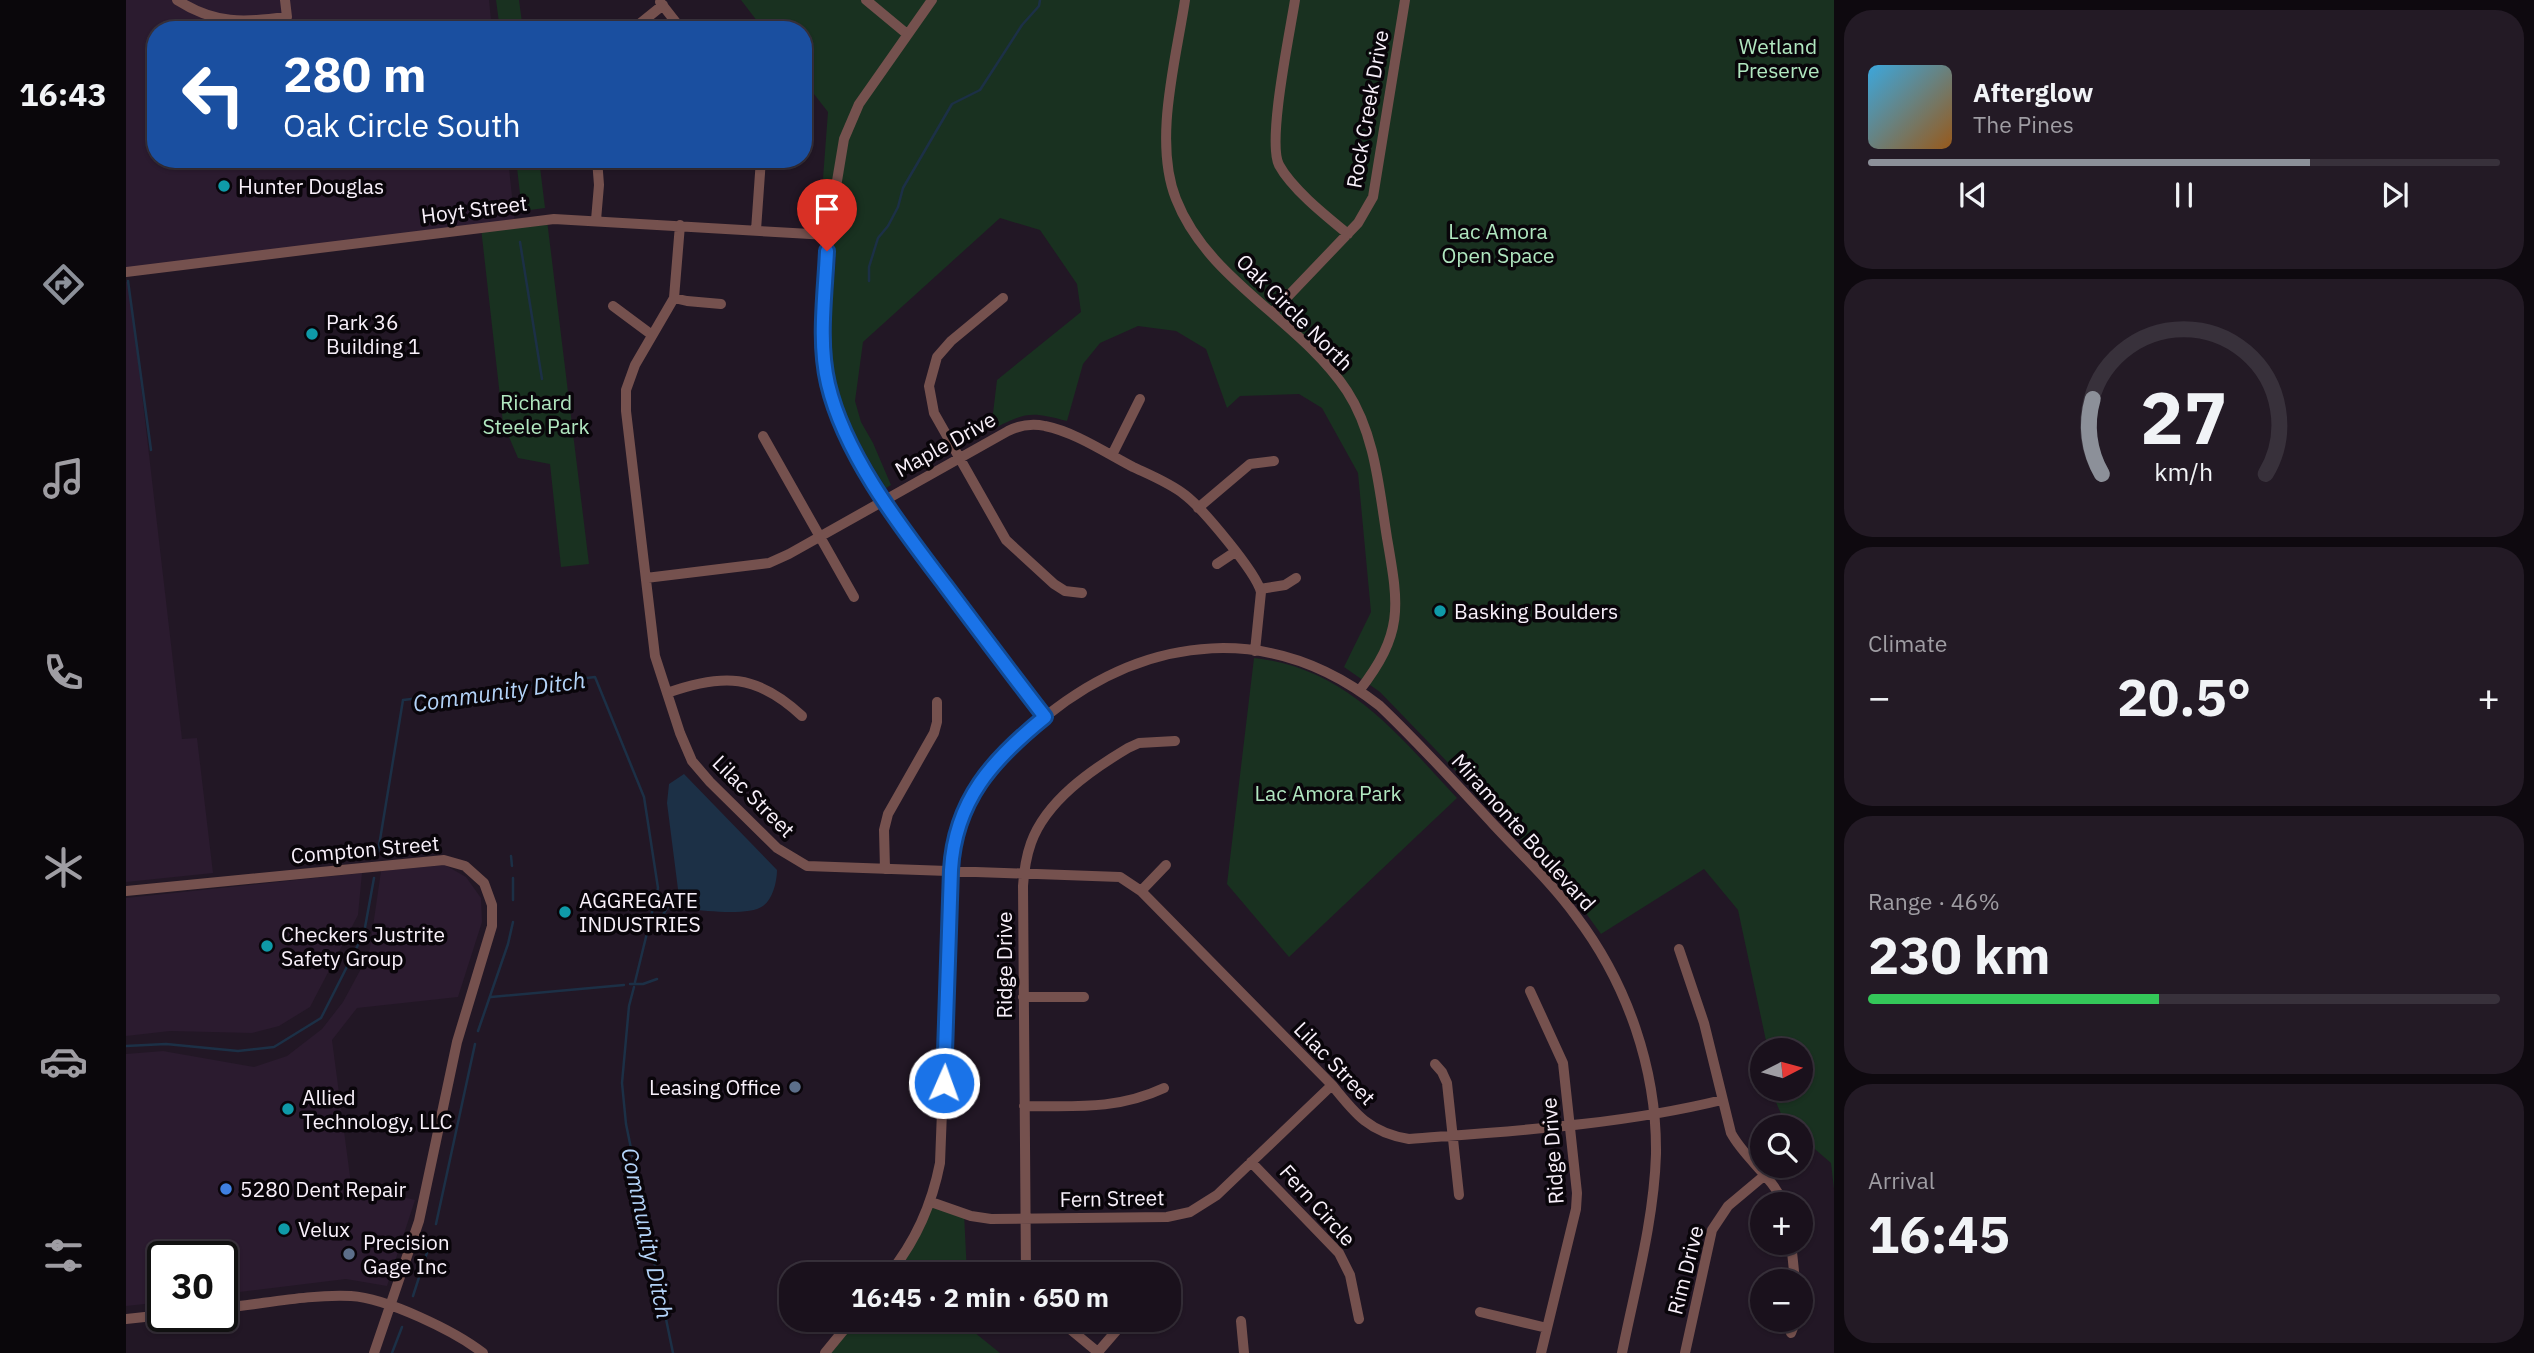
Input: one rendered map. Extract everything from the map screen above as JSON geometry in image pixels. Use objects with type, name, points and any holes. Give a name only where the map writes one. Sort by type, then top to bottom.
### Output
[{"type":"street","points":[[177,0],[196,12],[217,19],[239,21]]},
{"type":"street","points":[[257,21],[287,17],[285,0]]},
{"type":"street","points":[[866,0],[907,34]]},
{"type":"street","points":[[932,0],[859,104],[845,139],[828,235],[823,328],[828,384],[839,419],[882,501],[1045,717]]},
{"type":"street","name":"Oak Circle North","points":[[1185,0],[1165,133],[1172,188],[1185,219],[1200,243],[1320,358],[1347,391],[1362,420],[1373,457],[1395,584],[1396,615],[1393,632],[1382,658],[1359,691]]},
{"type":"street","points":[[1295,0],[1275,129],[1276,156],[1290,181],[1348,234]]},
{"type":"street","name":"Rock Creek Drive","points":[[1272,313],[1348,234],[1369,207],[1377,184],[1405,0]]},
{"type":"street","points":[[642,21],[661,3],[675,21]]},
{"type":"street","points":[[596,220],[598,168]]},
{"type":"street","points":[[756,230],[760,168]]},
{"type":"street","name":"Hoyt Street","points":[[126,272],[554,219],[828,235]]},
{"type":"street","name":"Lilac Street","points":[[680,225],[674,298],[635,365],[626,390],[655,656],[692,761],[777,848],[807,866],[1120,877],[1141,891],[1332,1085],[1355,1114],[1374,1129],[1391,1136],[1409,1139],[1570,1125],[1654,1114],[1722,1100]]},
{"type":"street","points":[[674,298],[721,303]]},
{"type":"street","points":[[1003,298],[951,341],[937,357],[932,370],[929,394],[934,413],[999,530],[1014,550],[1065,591],[1082,593]]},
{"type":"street","points":[[613,306],[652,335]]},
{"type":"street","points":[[1112,455],[1140,398]]},
{"type":"street","name":"Maple Drive","points":[[646,578],[769,563],[1008,431],[1030,425],[1055,428],[1176,488],[1198,508],[1251,570],[1260,589]]},
{"type":"street","points":[[764,436],[854,597]]},
{"type":"street","points":[[1198,508],[1250,464],[1274,461]]},
{"type":"street","points":[[1217,564],[1235,552]]},
{"type":"street","points":[[1255,651],[1260,589],[1285,585],[1296,578]]},
{"type":"street","name":"Miramonte Boulevard","points":[[898,1262],[930,1202],[940,1163],[952,853],[959,829],[978,786],[1000,756],[1045,717],[1101,678],[1152,657],[1196,649],[1255,651],[1311,665],[1335,676],[1359,691],[1395,721],[1560,896],[1591,937],[1619,986],[1635,1027],[1648,1078],[1654,1114],[1656,1154],[1650,1217],[1622,1353]]},
{"type":"street","points":[[667,693],[696,683],[733,679],[765,688],[802,716]]},
{"type":"street","points":[[885,869],[884,830],[888,814],[934,733],[937,702]]},
{"type":"street","name":"Ridge Drive","points":[[1026,1262],[1023,997],[1026,858],[1036,831],[1053,806],[1067,792],[1128,748],[1139,743],[1175,741]]},
{"type":"street","name":"Compton Street","points":[[126,891],[450,861],[465,866],[484,883],[494,915],[442,1106],[419,1221],[374,1353]]},
{"type":"street","points":[[1141,891],[1166,865]]},
{"type":"street","points":[[1679,949],[1704,1023],[1722,1100],[1735,1141],[1750,1158]]},
{"type":"street","name":"Ridge Drive","points":[[1530,991],[1563,1063],[1576,1209],[1541,1353]]},
{"type":"street","points":[[1023,997],[1084,997]]},
{"type":"street","points":[[1435,1064],[1447,1083],[1459,1195]]},
{"type":"street","name":"Fern Street","points":[[930,1202],[978,1217],[1152,1218],[1182,1214],[1211,1199],[1332,1085]]},
{"type":"street","points":[[1024,1106],[1108,1105],[1136,1100],[1164,1088]]},
{"type":"street","name":"Fern Circle","points":[[1251,1162],[1339,1253],[1350,1275],[1359,1319]]},
{"type":"street","name":"Rim Drive","points":[[1685,1353],[1712,1230],[1728,1206],[1761,1178]]},
{"type":"street","points":[[1768,1178],[1778,1192]]},
{"type":"street","points":[[238,1306],[334,1296],[361,1297],[435,1324],[483,1353]]},
{"type":"street","points":[[1480,1312],[1547,1328]]},
{"type":"street","points":[[126,1319],[147,1317]]},
{"type":"street","points":[[1241,1321],[1244,1353]]},
{"type":"street","points":[[825,1353],[842,1332]]},
{"type":"street","points":[[1074,1332],[1098,1352],[1115,1332]]},
{"type":"shaded area","points":[[126,0],[489,0],[491,21],[147,21],[147,168],[509,168],[515,224],[126,272]]},
{"type":"shaded area","points":[[126,282],[129,282],[182,739],[197,738],[213,873],[126,882]]},
{"type":"shaded area","points":[[445,865],[466,877],[481,898],[482,922],[458,997],[357,1008],[332,1040],[351,1184],[415,1200],[387,1286],[346,1279],[238,1292],[238,1241],[147,1241],[147,1304],[126,1306],[126,1054],[163,1051],[254,1067],[287,1056],[322,1029],[343,1002],[369,954],[381,871]]},
{"type":"shaded area","points":[[362,873],[358,915],[310,1007],[279,1026],[252,1033],[170,1031],[126,1036],[126,898]]},
{"type":"green space","points":[[496,0],[519,0],[522,21],[499,21]]},
{"type":"green space","name":"Lac Amora Open Space","points":[[741,0],[1834,0],[1834,1189],[1831,1163],[1813,1147],[1813,1115],[1782,1115],[1775,1101],[1813,1101],[1813,1038],[1765,1038],[1738,910],[1704,869],[1601,934],[1572,894],[1435,749],[1380,692],[1344,667],[1371,612],[1358,473],[1322,408],[1299,394],[1240,396],[1227,408],[1206,349],[1176,331],[1138,326],[1100,343],[1083,364],[1067,421],[1028,415],[991,430],[997,380],[1081,312],[1077,284],[1040,230],[1000,218],[863,342],[855,401],[861,422],[891,485],[886,488],[851,426],[834,370],[831,322],[836,257],[820,256],[828,112],[812,92],[812,21],[757,21]]},
{"type":"green space","points":[[517,168],[540,168],[545,208],[522,211]]},
{"type":"green space","name":"Richard Steele Park","points":[[547,220],[589,564],[561,567],[550,464],[518,458],[503,423],[481,228]]},
{"type":"green space","name":"Lac Amora Park","points":[[1254,658],[1287,664],[1317,675],[1344,690],[1391,729],[1457,798],[1289,957],[1227,884]]},
{"type":"green space","points":[[931,1202],[964,1213],[966,1262],[896,1262]]},
{"type":"green space","points":[[842,1332],[974,1332],[1000,1353],[825,1353]]},
{"type":"water","points":[[684,774],[777,870],[774,890],[763,906],[738,912],[697,910],[689,909],[679,897],[667,803],[669,784]]},
{"type":"waterway","points":[[869,281],[869,267],[878,238],[888,226],[898,207],[903,188],[952,104],[980,90],[1022,25],[1039,6],[1040,0]]},
{"type":"waterway","points":[[520,242],[542,379]]},
{"type":"waterway","points":[[128,281],[151,450]]},
{"type":"waterway","name":"Community Ditch","points":[[378,852],[403,700],[595,677],[644,797],[658,888],[635,982]]},
{"type":"waterway","points":[[511,856],[512,866]]},
{"type":"waterway","name":"Community Ditch","points":[[126,1046],[166,1044],[238,1051],[274,1047],[321,1018],[364,933],[374,878]]},
{"type":"waterway","points":[[513,878],[513,900]]},
{"type":"waterway","points":[[648,929],[661,918],[670,903]]},
{"type":"waterway","points":[[478,1031],[513,922]]},
{"type":"waterway","points":[[630,984],[643,984],[657,979]]},
{"type":"waterway","points":[[491,997],[624,985]]},
{"type":"waterway","name":"Community Ditch","points":[[634,987],[629,1006],[622,1083],[626,1124],[673,1353]]},
{"type":"waterway","points":[[436,1224],[475,1044]]},
{"type":"waterway","points":[[413,1296],[432,1237]]},
{"type":"waterway","points":[[392,1353],[402,1327]]},
{"type":"place","name":"Hunter Douglas","points":[[224,186]]},
{"type":"place","name":"Park 36 Building 1","points":[[312,334]]},
{"type":"place","name":"Basking Boulders","points":[[1440,611]]},
{"type":"place","name":"AGGREGATE INDUSTRIES","points":[[565,912]]},
{"type":"place","name":"Checkers Justrite Safety Group","points":[[267,946]]},
{"type":"place","name":"Leasing Office","points":[[795,1087]]},
{"type":"place","name":"Allied Technology, LLC","points":[[288,1109]]},
{"type":"place","name":"5280 Dent Repair","points":[[226,1189]]},
{"type":"place","name":"Velux","points":[[284,1229]]},
{"type":"place","name":"Precision Gage Inc","points":[[349,1254]]},
{"type":"route","points":[[827,251],[824,356],[828,384],[839,419],[882,501],[1045,717],[1013,742],[985,775],[970,800],[952,853],[944,1083]]},
{"type":"park label","name":"Wetland Preserve","points":[[1778,58]]}]
